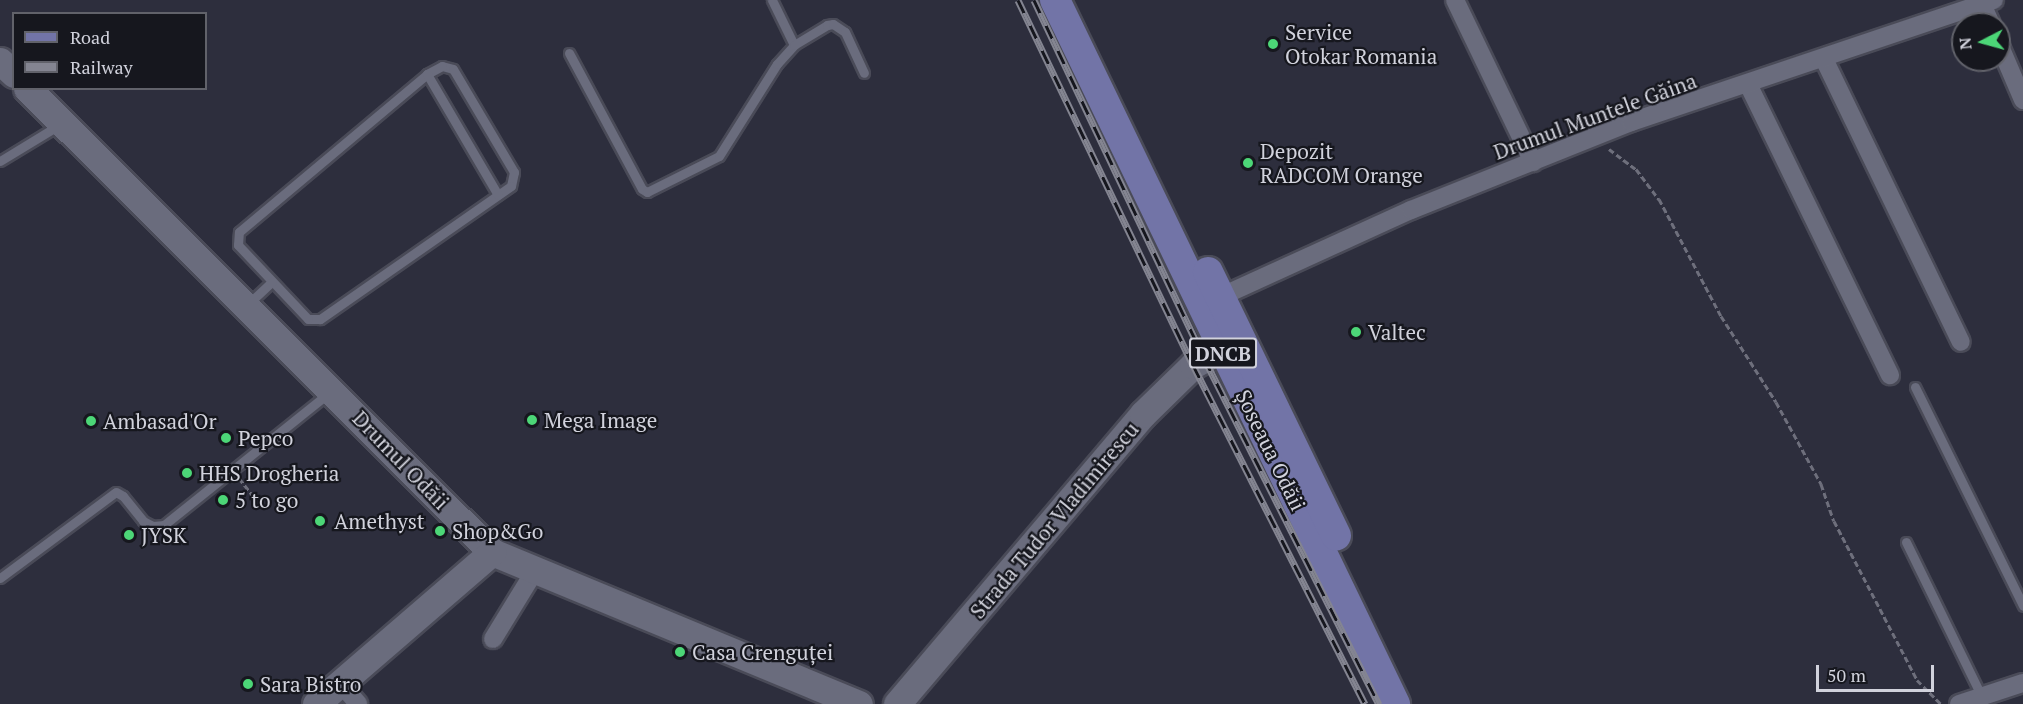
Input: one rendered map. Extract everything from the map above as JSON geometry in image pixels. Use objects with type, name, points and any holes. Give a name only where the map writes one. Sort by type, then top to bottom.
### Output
[{"type":"main road","name":"Șoseaua Odăii","points":[[1054,0],[1395,704]]},
{"type":"main road","name":"Șoseaua Odăii","points":[[1077,0],[1417,704]]},
{"type":"street","points":[[1455,0],[1533,162]]},
{"type":"street","name":"Drumul Muntele Găina","points":[[1220,297],[1411,210],[1594,137],[1988,2]]},
{"type":"street","points":[[1824,58],[1961,342]]},
{"type":"street","points":[[2011,72],[2023,100]]},
{"type":"street","points":[[1748,84],[1890,375]]},
{"type":"street","name":"Drumul Odăii","points":[[29,90],[333,390],[492,552],[534,572],[860,704]]},
{"type":"street","name":"Strada Tudor Vladimirescu","points":[[897,704],[1143,414],[1193,365],[1222,349]]},
{"type":"street","points":[[316,704],[492,552]]},
{"type":"street","points":[[494,639],[534,572]]},
{"type":"street","points":[[340,683],[358,704]]},
{"type":"street","points":[[1959,704],[2023,683]]},
{"type":"lane","points":[[772,0],[794,45]]},
{"type":"lane","points":[[569,53],[642,189],[647,192],[719,156],[777,64],[794,45],[833,24],[845,32],[864,73]]},
{"type":"lane","points":[[442,66],[453,69],[514,172],[511,186],[498,195],[320,319],[308,319],[238,245],[239,232],[427,74],[442,66]]},
{"type":"lane","points":[[427,74],[498,195]]},
{"type":"lane","points":[[0,161],[62,124]]},
{"type":"lane","points":[[247,305],[272,282]]},
{"type":"lane","points":[[1915,387],[2023,606]]},
{"type":"lane","points":[[0,578],[106,496],[116,492],[123,496],[143,521],[153,526],[164,525],[333,390]]},
{"type":"lane","points":[[1906,542],[1982,697]]},
{"type":"path","points":[[1594,137],[1636,169],[1659,199],[1721,316],[1776,402],[1821,484],[1834,521],[1917,680],[1941,704]]},
{"type":"path","points":[[233,470],[256,500]]},
{"type":"railway","points":[[1018,0],[1193,365],[1365,704]]},
{"type":"railway","points":[[1034,0],[1204,358],[1379,704]]},
{"type":"place","name":"Service Otokar Romania","points":[[1273,44]]},
{"type":"place","name":"Depozit RADCOM Orange","points":[[1248,163]]},
{"type":"place","name":"Valtec","points":[[1356,332]]},
{"type":"place","name":"Mega Image","points":[[532,420]]},
{"type":"place","name":"Ambasad'Or","points":[[91,421]]},
{"type":"place","name":"Pepco","points":[[226,438]]},
{"type":"place","name":"HHS Drogheria","points":[[187,473]]},
{"type":"place","name":"5 to go","points":[[223,500]]},
{"type":"place","name":"Amethyst","points":[[320,521]]},
{"type":"place","name":"Shop&Go","points":[[440,531]]},
{"type":"place","name":"JYSK","points":[[129,535]]},
{"type":"place","name":"Casa Crenguței","points":[[680,652]]},
{"type":"place","name":"Sara Bistro","points":[[248,684]]}]
